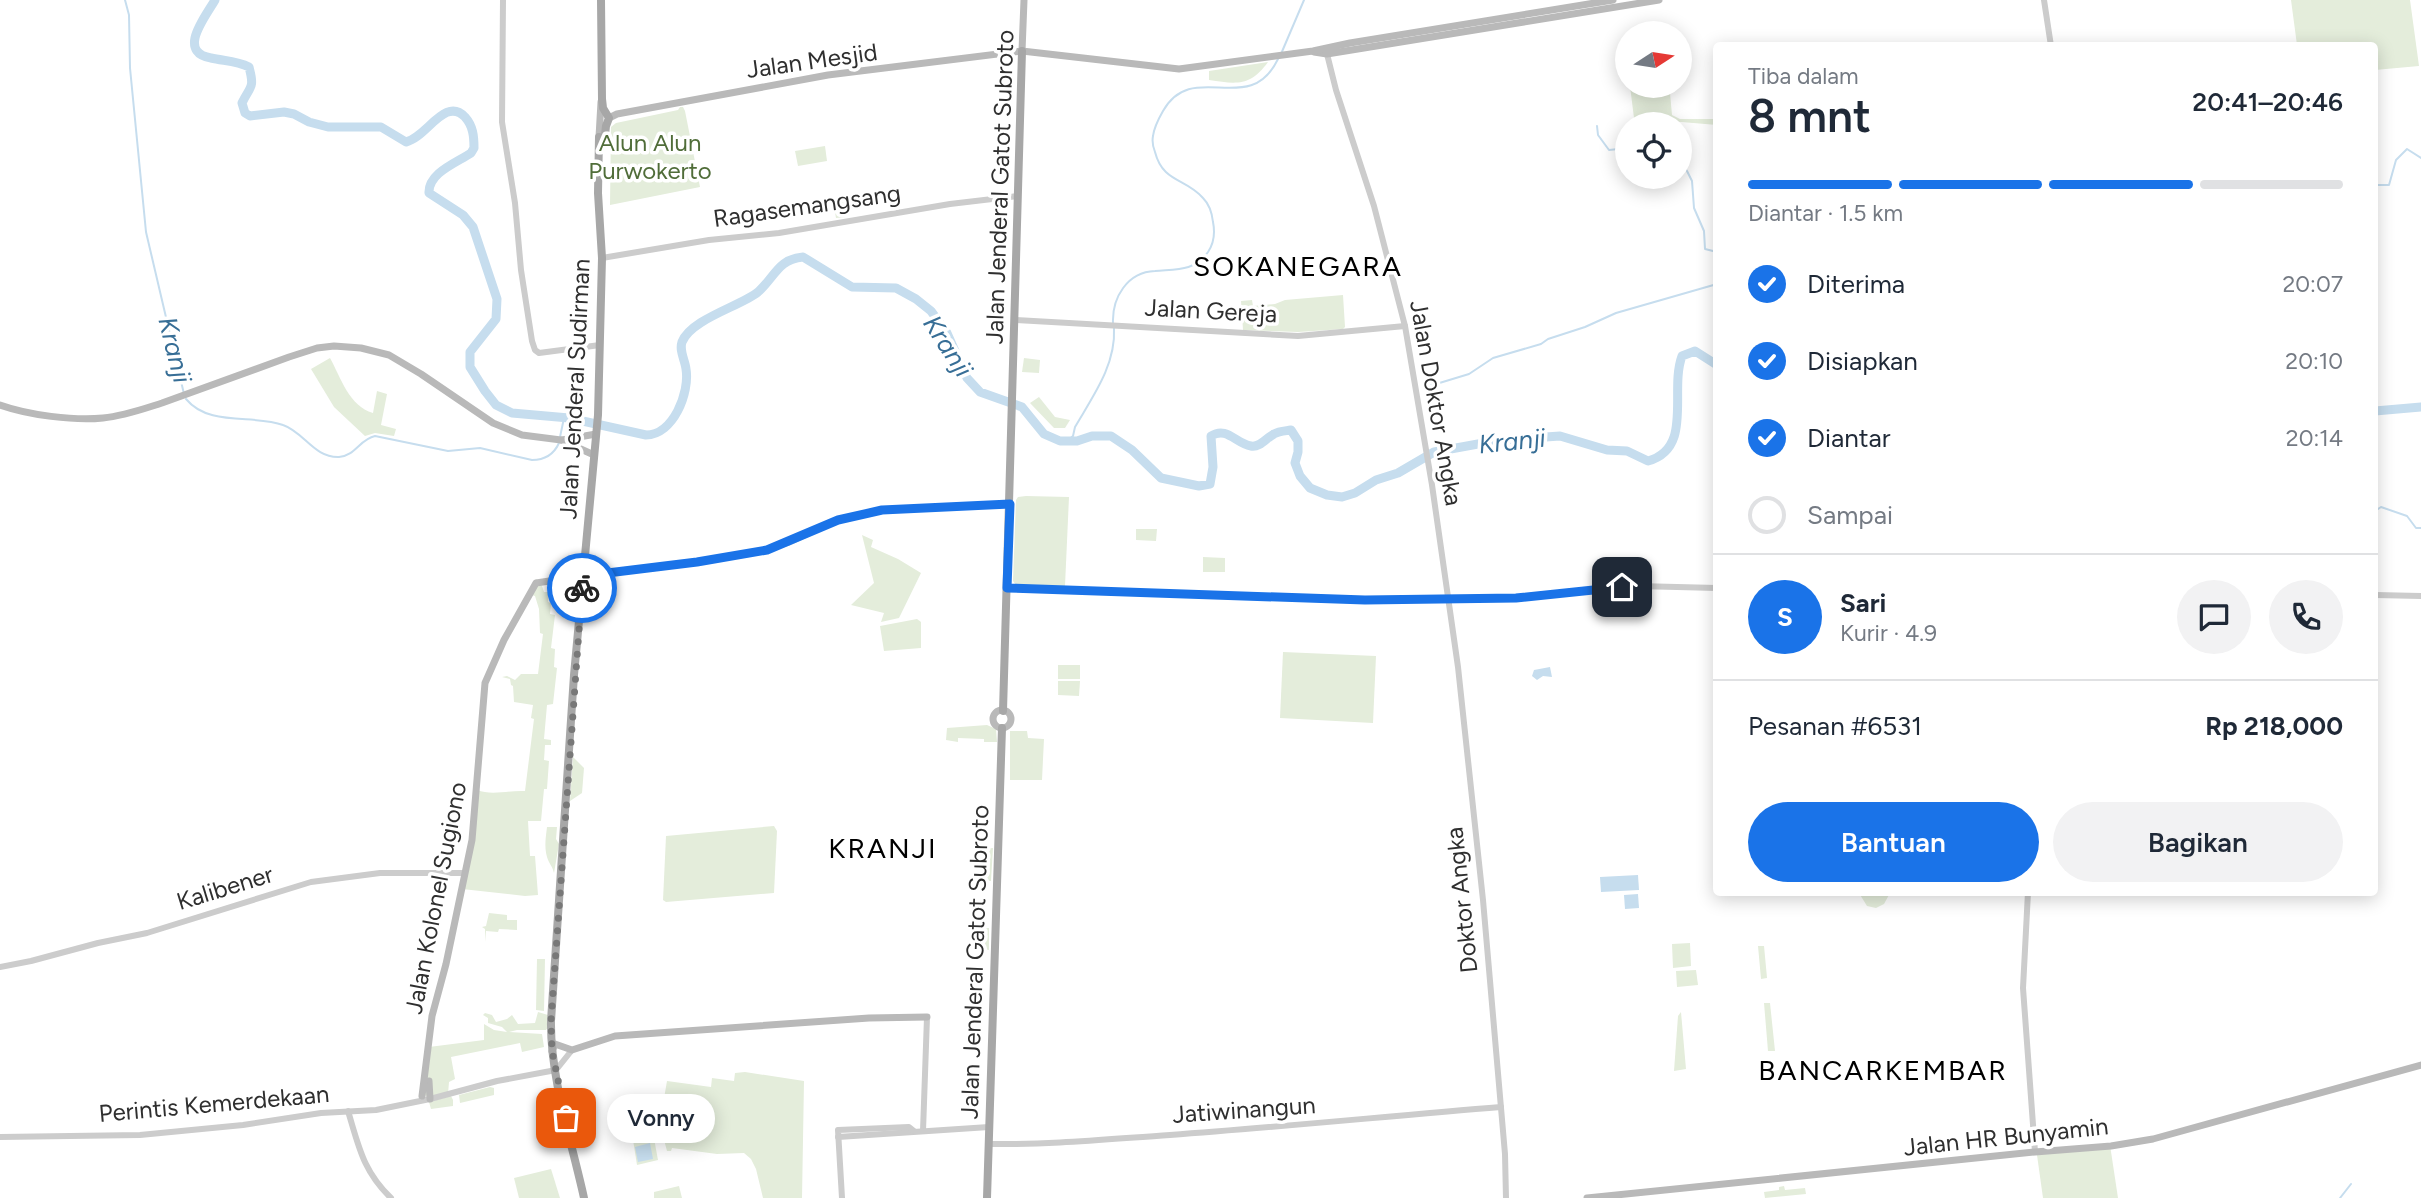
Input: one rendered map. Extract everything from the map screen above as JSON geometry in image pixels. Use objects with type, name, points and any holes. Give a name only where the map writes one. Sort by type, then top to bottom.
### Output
[{"type":"main road","name":"Jalan Jenderal Sudirman","points":[[600,206],[603,200],[604,137],[613,116],[603,108],[601,0]]},
{"type":"main road","name":"Jalan Jenderal Gatot Subroto","points":[[1003,711],[1024,0]]},
{"type":"main road","points":[[1585,9],[1614,0]]},
{"type":"main road","points":[[1326,51],[1585,9],[1659,0]]},
{"type":"main road","name":"Jalan Mesjid","points":[[613,116],[828,75],[1022,51],[1170,69],[1326,51]]},
{"type":"main road","points":[[598,137],[603,100]]},
{"type":"main road","name":"Jalan Jenderal Sudirman","points":[[584,1198],[555,1070],[551,1021],[583,576],[598,415],[602,258],[598,137]]},
{"type":"main road","points":[[0,405],[20,412],[102,418],[136,412],[317,348],[360,348],[389,355],[406,364],[509,431],[559,440],[594,455]]},
{"type":"main road","points":[[559,440],[596,433]]},
{"type":"main road","name":"Jalan Kolonel Sugiono","points":[[422,1096],[427,1074],[432,1016],[446,964],[475,813],[482,699],[486,680],[504,640],[536,583],[583,576]]},
{"type":"main road","points":[[1002,728],[1008,725],[1010,720],[1009,714],[1003,711]]},
{"type":"main road","name":"Jalan Jenderal Gatot Subroto","points":[[987,1198],[1002,728]]},
{"type":"main road","points":[[552,1051],[554,1045],[558,1044],[572,1050],[615,1036],[845,1019],[927,1017]]},
{"type":"main road","name":"Jalan HR Bunyamin","points":[[1587,1198],[2111,1146],[2153,1139],[2421,1065]]},
{"type":"main road","name":"Jalan Kolonel Sugiono","points":[[427,1074],[430,1099]]},
{"type":"street","points":[[503,0],[502,122],[535,350],[538,353],[600,345]]},
{"type":"street","points":[[2044,0],[2050,42]]},
{"type":"street","name":"Jalan Doktor Angka","points":[[1326,51],[1374,206],[1405,326],[1448,599]]},
{"type":"street","name":"Ragasemangsang","points":[[602,258],[1018,196]]},
{"type":"street","name":"Jalan Gereja","points":[[1015,320],[1298,335],[1405,326]]},
{"type":"street","points":[[583,576],[767,550],[838,520],[882,510],[1010,504]]},
{"type":"street","points":[[1007,588],[1365,600],[1547,597],[1637,586],[1713,588]]},
{"type":"street","points":[[2378,595],[2421,596]]},
{"type":"street","name":"Doktor Angka","points":[[1448,599],[1458,667],[1483,906],[1501,1107],[1506,1198]]},
{"type":"street","name":"Kalibener","points":[[0,967],[147,933],[311,882],[380,873],[465,873]]},
{"type":"street","points":[[2028,896],[2023,988],[2035,1152]]},
{"type":"street","points":[[923,1131],[927,1017]]},
{"type":"street","points":[[396,1104],[430,1099],[487,1083],[555,1070],[572,1050]]},
{"type":"street","points":[[396,1104],[422,1096]]},
{"type":"street","name":"Perintis Kemerdekaan","points":[[0,1137],[140,1135],[243,1125],[396,1104]]},
{"type":"street","name":"Jatiwinangun","points":[[989,1144],[1094,1141],[1302,1126],[1501,1107]]},
{"type":"street","points":[[348,1111],[364,1164],[376,1184],[391,1198]]},
{"type":"street","points":[[842,1198],[838,1134],[909,1134],[914,1131],[989,1127]]},
{"type":"green space","points":[[2291,0],[2410,0],[2419,66],[2378,70],[2378,42],[2297,42]]},
{"type":"green space","points":[[1268,62],[1249,80],[1235,83],[1209,80],[1209,71]]},
{"type":"green space","points":[[1632,98],[1670,98],[1672,112],[1633,112]]},
{"type":"green space","name":"Alun Alun Purwokerto","points":[[680,107],[685,111],[700,187],[610,205],[611,127],[616,123],[678,110]]},
{"type":"green space","points":[[1692,119],[1713,119],[1713,125],[1692,123]]},
{"type":"green space","points":[[825,146],[827,161],[798,166],[795,151]]},
{"type":"green space","points":[[844,200],[846,217],[836,218],[833,201]]},
{"type":"green space","points":[[1343,295],[1343,329],[1298,332],[1243,330],[1241,301],[1252,300],[1253,306]]},
{"type":"green space","points":[[330,358],[352,398],[365,409],[373,413],[377,391],[387,394],[381,425],[396,429],[394,436],[375,433],[365,436],[334,407],[311,369]]},
{"type":"green space","points":[[1024,358],[1040,360],[1039,373],[1022,372]]},
{"type":"green space","points":[[1039,397],[1055,417],[1070,420],[1065,428],[1054,428],[1030,403]]},
{"type":"green space","points":[[1026,496],[1069,497],[1065,586],[1016,585],[1013,581],[1016,500]]},
{"type":"green space","points":[[1136,529],[1157,529],[1156,541],[1136,540]]},
{"type":"green space","points":[[862,535],[873,540],[871,547],[921,573],[899,618],[881,622],[884,613],[851,605],[874,583]]},
{"type":"green space","points":[[1203,557],[1225,558],[1225,572],[1203,572]]},
{"type":"green space","points":[[536,579],[541,583],[544,592],[548,592],[550,614],[555,615],[551,648],[555,649],[554,667],[557,668],[553,704],[547,705],[544,739],[551,740],[551,745],[545,745],[544,760],[549,761],[541,821],[528,821],[530,856],[535,856],[538,895],[462,889],[477,790],[495,793],[525,791],[534,719],[531,718],[533,705],[514,702],[510,679],[502,677],[515,680],[521,674],[538,674],[543,634],[540,633],[539,609],[535,596],[528,594]]},
{"type":"green space","points":[[917,619],[921,622],[921,648],[884,651],[880,626]]},
{"type":"green space","points":[[1283,652],[1376,656],[1373,723],[1280,718]]},
{"type":"green space","points":[[1058,665],[1080,665],[1080,679],[1058,679]]},
{"type":"green space","points":[[1058,681],[1080,681],[1079,696],[1058,695]]},
{"type":"green space","points":[[987,725],[996,729],[997,742],[984,742],[984,739],[958,738],[958,742],[946,740],[947,728]]},
{"type":"green space","points":[[1010,731],[1027,731],[1028,738],[1044,739],[1042,780],[1010,780]]},
{"type":"green space","points":[[573,757],[584,768],[582,793],[570,801]]},
{"type":"green space","points":[[774,826],[777,831],[774,893],[666,902],[663,900],[666,836]]},
{"type":"green space","points":[[547,827],[557,827],[556,839],[559,844],[554,873],[546,853]]},
{"type":"green space","points":[[993,848],[991,881],[979,880],[979,874],[984,873],[985,856],[979,856],[981,849]]},
{"type":"green space","points":[[1861,896],[1888,896],[1884,904],[1876,908],[1867,906]]},
{"type":"green space","points":[[489,913],[507,915],[507,920],[517,920],[517,930],[486,931],[485,942],[485,929],[482,927],[486,926]]},
{"type":"green space","points":[[981,928],[989,928],[989,950],[979,948]]},
{"type":"green space","points":[[1690,943],[1691,966],[1673,968],[1672,944]]},
{"type":"green space","points":[[1758,946],[1764,946],[1767,978],[1761,979]]},
{"type":"green space","points":[[537,959],[545,959],[544,1011],[536,1010]]},
{"type":"green space","points":[[1696,970],[1698,985],[1677,987],[1676,971]]},
{"type":"green space","points":[[1764,1003],[1770,1003],[1775,1051],[1768,1051]]},
{"type":"green space","points":[[538,1012],[548,1015],[546,1030],[509,1032],[542,1034],[544,1047],[522,1052],[520,1043],[451,1057],[455,1079],[449,1082],[448,1094],[422,1096],[429,1047],[484,1040],[484,1024],[494,1030],[507,1032],[502,1027],[488,1023],[488,1018],[483,1015],[485,1013],[492,1015],[496,1022],[512,1015],[518,1024],[535,1023]]},
{"type":"green space","points":[[1681,1012],[1686,1069],[1674,1071],[1678,1016]]},
{"type":"green space","points":[[745,1072],[804,1081],[802,1198],[763,1198],[756,1169],[744,1153],[717,1154],[672,1148],[667,1151],[663,1136],[671,1131],[673,1111],[662,1110],[667,1081],[711,1087],[712,1078],[734,1081],[735,1073]]},
{"type":"green space","points":[[494,1088],[494,1095],[460,1103],[459,1095]]},
{"type":"green space","points":[[451,1096],[453,1106],[431,1109],[429,1102]]},
{"type":"green space","points":[[631,1127],[653,1133],[658,1160],[637,1165]]},
{"type":"green space","points":[[2110,1145],[2118,1198],[2043,1198],[2037,1155]]},
{"type":"green space","points":[[551,1169],[560,1198],[519,1198],[514,1178]]},
{"type":"green space","points":[[679,1186],[682,1198],[654,1198],[654,1192]]},
{"type":"green space","points":[[1784,1186],[1785,1190],[1805,1188],[1806,1194],[1765,1198],[1764,1192],[1779,1190],[1779,1187]]},
{"type":"water","points":[[1550,667],[1552,677],[1543,676],[1537,680],[1532,676],[1534,670]]},
{"type":"water","points":[[1638,875],[1639,890],[1601,892],[1600,877]]},
{"type":"water","points":[[1638,894],[1639,908],[1625,909],[1624,895]]},
{"type":"water","points":[[650,1143],[653,1159],[638,1162],[635,1147]]},
{"type":"waterway","name":"Kranji","points":[[125,0],[129,15],[130,68],[146,232],[184,394]]},
{"type":"waterway","name":"Kranji","points":[[215,0],[196,33],[196,49],[211,58],[249,67],[252,84],[242,103],[245,113],[250,116],[284,112],[328,127],[381,127],[406,142],[414,139],[450,111],[458,112],[468,120],[474,148],[471,153],[438,174],[429,193],[463,215],[473,227],[497,299],[496,319],[470,352],[470,367],[496,405],[512,413],[569,418],[646,435],[656,433],[672,420],[682,400],[687,379],[681,345],[687,334],[695,326],[758,292],[788,261],[803,257],[852,287],[896,288],[916,299],[931,311],[947,333],[967,378],[980,392],[1022,407],[1044,434],[1060,441],[1111,436],[1132,450],[1161,478],[1199,486],[1210,484],[1213,467],[1211,436],[1217,433],[1254,446],[1271,435],[1291,430],[1298,441],[1295,463],[1300,476],[1310,488],[1327,495],[1342,497],[1355,493],[1376,480],[1398,473],[1434,452],[1500,440],[1560,436],[1607,450],[1627,451],[1648,461],[1662,454],[1671,444],[1676,431],[1682,356],[1695,351],[1713,362]]},
{"type":"waterway","points":[[1281,54],[1304,0]]},
{"type":"waterway","points":[[1113,323],[1118,296],[1129,281],[1145,272],[1177,269],[1197,263],[1208,252],[1213,241],[1213,219],[1207,203],[1196,192],[1169,175],[1159,162],[1153,138],[1163,111],[1175,96],[1190,89],[1252,85],[1266,76],[1278,59]]},
{"type":"waterway","points":[[1597,126],[1598,135],[1609,150],[1615,149]]},
{"type":"waterway","points":[[2378,185],[2389,185],[2396,160],[2407,149],[2421,158]]},
{"type":"waterway","points":[[1692,181],[1694,208],[1704,231],[1705,249],[1713,251]]},
{"type":"waterway","points":[[1423,388],[1469,374],[1493,358],[1541,344],[1616,313],[1713,285]]},
{"type":"waterway","points":[[1067,441],[1073,436],[1075,427],[1107,367],[1114,342],[1114,328]]},
{"type":"waterway","name":"Kranji","points":[[186,399],[196,408],[219,417],[283,425],[330,456],[345,456],[365,440],[375,436],[448,451],[480,448],[532,460],[548,456],[559,443]]},
{"type":"waterway","name":"Kranji","points":[[2378,411],[2421,407]]},
{"type":"waterway","name":"Kranji","points":[[560,437],[564,418]]},
{"type":"waterway","points":[[2378,509],[2381,507],[2407,516],[2416,528],[2421,528]]},
{"type":"waterway","points":[[2340,1198],[2351,1184]]},
{"type":"way so far","points":[[566,1118],[552,1051],[551,1021],[582,588]]},
{"type":"place","name":"Vonny","points":[[566,1118]]},
{"type":"district","name":"SOKANEGARA","points":[[1298,266]]},
{"type":"district","name":"KRANJI","points":[[883,848]]},
{"type":"district","name":"BANCARKEMBAR","points":[[1883,1070]]},
{"type":"route","points":[[582,588],[583,576],[767,550],[856,515],[882,510],[1010,504],[1007,588],[1365,600],[1547,597],[1622,587]]}]
